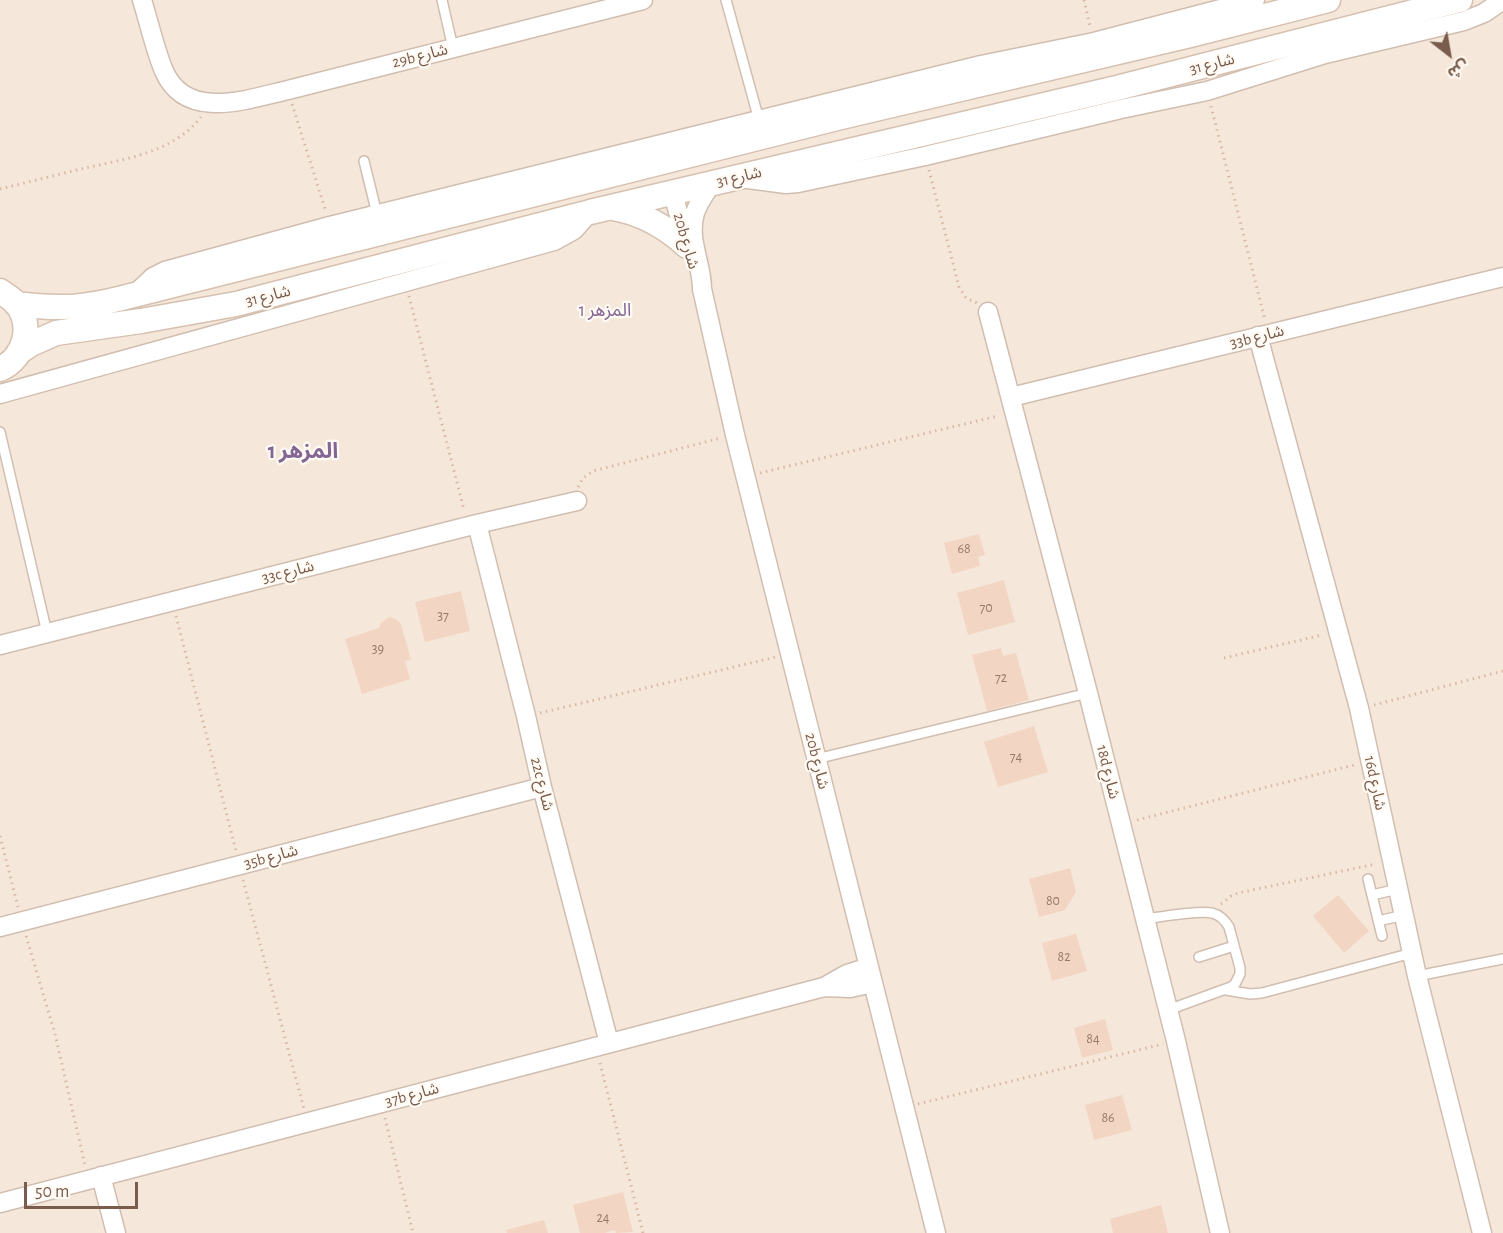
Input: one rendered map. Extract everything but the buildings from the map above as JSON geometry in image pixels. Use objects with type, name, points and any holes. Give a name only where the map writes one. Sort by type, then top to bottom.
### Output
[{"type":"street","points":[[142,0],[164,72],[183,94],[203,102]]},
{"type":"street","name":"29b شارع","points":[[203,102],[241,101],[643,0]]},
{"type":"street","points":[[134,295],[153,277],[165,271],[330,226],[981,65],[1094,42],[1256,0]]},
{"type":"street","name":"شارع 31","points":[[8,297],[52,307],[87,306],[841,117],[1328,0]]},
{"type":"street","name":"شارع 31","points":[[0,369],[13,361],[19,352],[31,344],[56,333],[152,320],[236,304],[600,210],[1117,88],[1460,0]]},
{"type":"street","points":[[737,178],[786,184],[798,183],[1207,91],[1325,54],[1464,21],[1484,13],[1503,0]]},
{"type":"street","points":[[673,193],[680,179],[694,167],[813,136],[841,117]]},
{"type":"street","name":"20b شارع","points":[[711,184],[699,204],[693,222],[693,243],[702,289],[745,477],[936,1233]]},
{"type":"street","name":"20b شارع","points":[[673,193],[693,267],[702,289]]},
{"type":"street","points":[[0,394],[554,241],[574,230],[600,210],[632,212],[652,220],[671,231],[687,246]]},
{"type":"street","name":"33b شارع","points":[[1013,404],[1263,335],[1502,280]]},
{"type":"street","points":[[8,297],[22,312],[25,322],[24,343],[19,352]]},
{"type":"street","name":"18d شارع","points":[[988,312],[1176,1041],[1220,1233]]},
{"type":"street","name":"16d شارع","points":[[1263,335],[1359,708],[1417,976],[1482,1233]]},
{"type":"street","name":"33c شارع","points":[[0,645],[473,525],[577,501]]},
{"type":"street","name":"22c شارع","points":[[473,525],[526,716],[603,1045]]},
{"type":"street","name":"35b شارع","points":[[0,927],[542,787]]},
{"type":"street","name":"37b شارع","points":[[0,1203],[824,987],[850,988],[871,975]]},
{"type":"street","points":[[95,1178],[116,1233]]},
{"type":"lane","points":[[442,0],[453,48]]},
{"type":"lane","points":[[726,0],[759,120]]},
{"type":"lane","points":[[364,160],[377,214]]},
{"type":"lane","points":[[0,432],[47,633]]},
{"type":"lane","points":[[816,759],[1088,693]]},
{"type":"lane","points":[[1368,879],[1382,936]]},
{"type":"lane","points":[[1372,895],[1398,889]]},
{"type":"lane","points":[[1145,919],[1196,913],[1219,915],[1227,923],[1240,968],[1235,984],[1225,990],[1168,1010]]},
{"type":"lane","points":[[1378,921],[1404,915]]},
{"type":"lane","points":[[1199,957],[1234,946]]},
{"type":"lane","points":[[1225,990],[1250,994],[1262,993],[1412,952]]},
{"type":"lane","points":[[1417,976],[1503,959]]},
{"type":"path","points":[[1084,0],[1094,42]]},
{"type":"path","points":[[288,90],[330,226]]},
{"type":"path","points":[[1207,91],[1263,335]]},
{"type":"path","points":[[0,189],[152,151],[174,140],[193,126],[203,102]]},
{"type":"path","points":[[925,156],[960,291],[966,298],[981,305],[988,312]]},
{"type":"path","points":[[405,282],[473,525]]},
{"type":"path","points":[[745,477],[1013,404]]},
{"type":"path","points":[[577,501],[579,484],[592,471],[735,435]]},
{"type":"path","points":[[1224,658],[1339,632]]},
{"type":"path","points":[[526,716],[790,653]]},
{"type":"path","points":[[1359,708],[1503,671]]},
{"type":"path","points":[[1121,824],[1370,760]]},
{"type":"path","points":[[0,836],[22,922],[95,1178]]},
{"type":"path","points":[[1213,913],[1224,901],[1239,893],[1392,860]]},
{"type":"path","points":[[904,1108],[1176,1041]]},
{"type":"path","points":[[603,1045],[643,1233]]},
{"type":"path","points":[[381,1103],[413,1233]]},
{"type":"shaded area","name":"المزهر 1","points":[[0,0],[1503,0],[1503,1233],[0,1233]]},
{"type":"district","name":"المزهر 1","points":[[605,311]]},
{"type":"district","name":"المزهر 1","points":[[303,451]]}]
